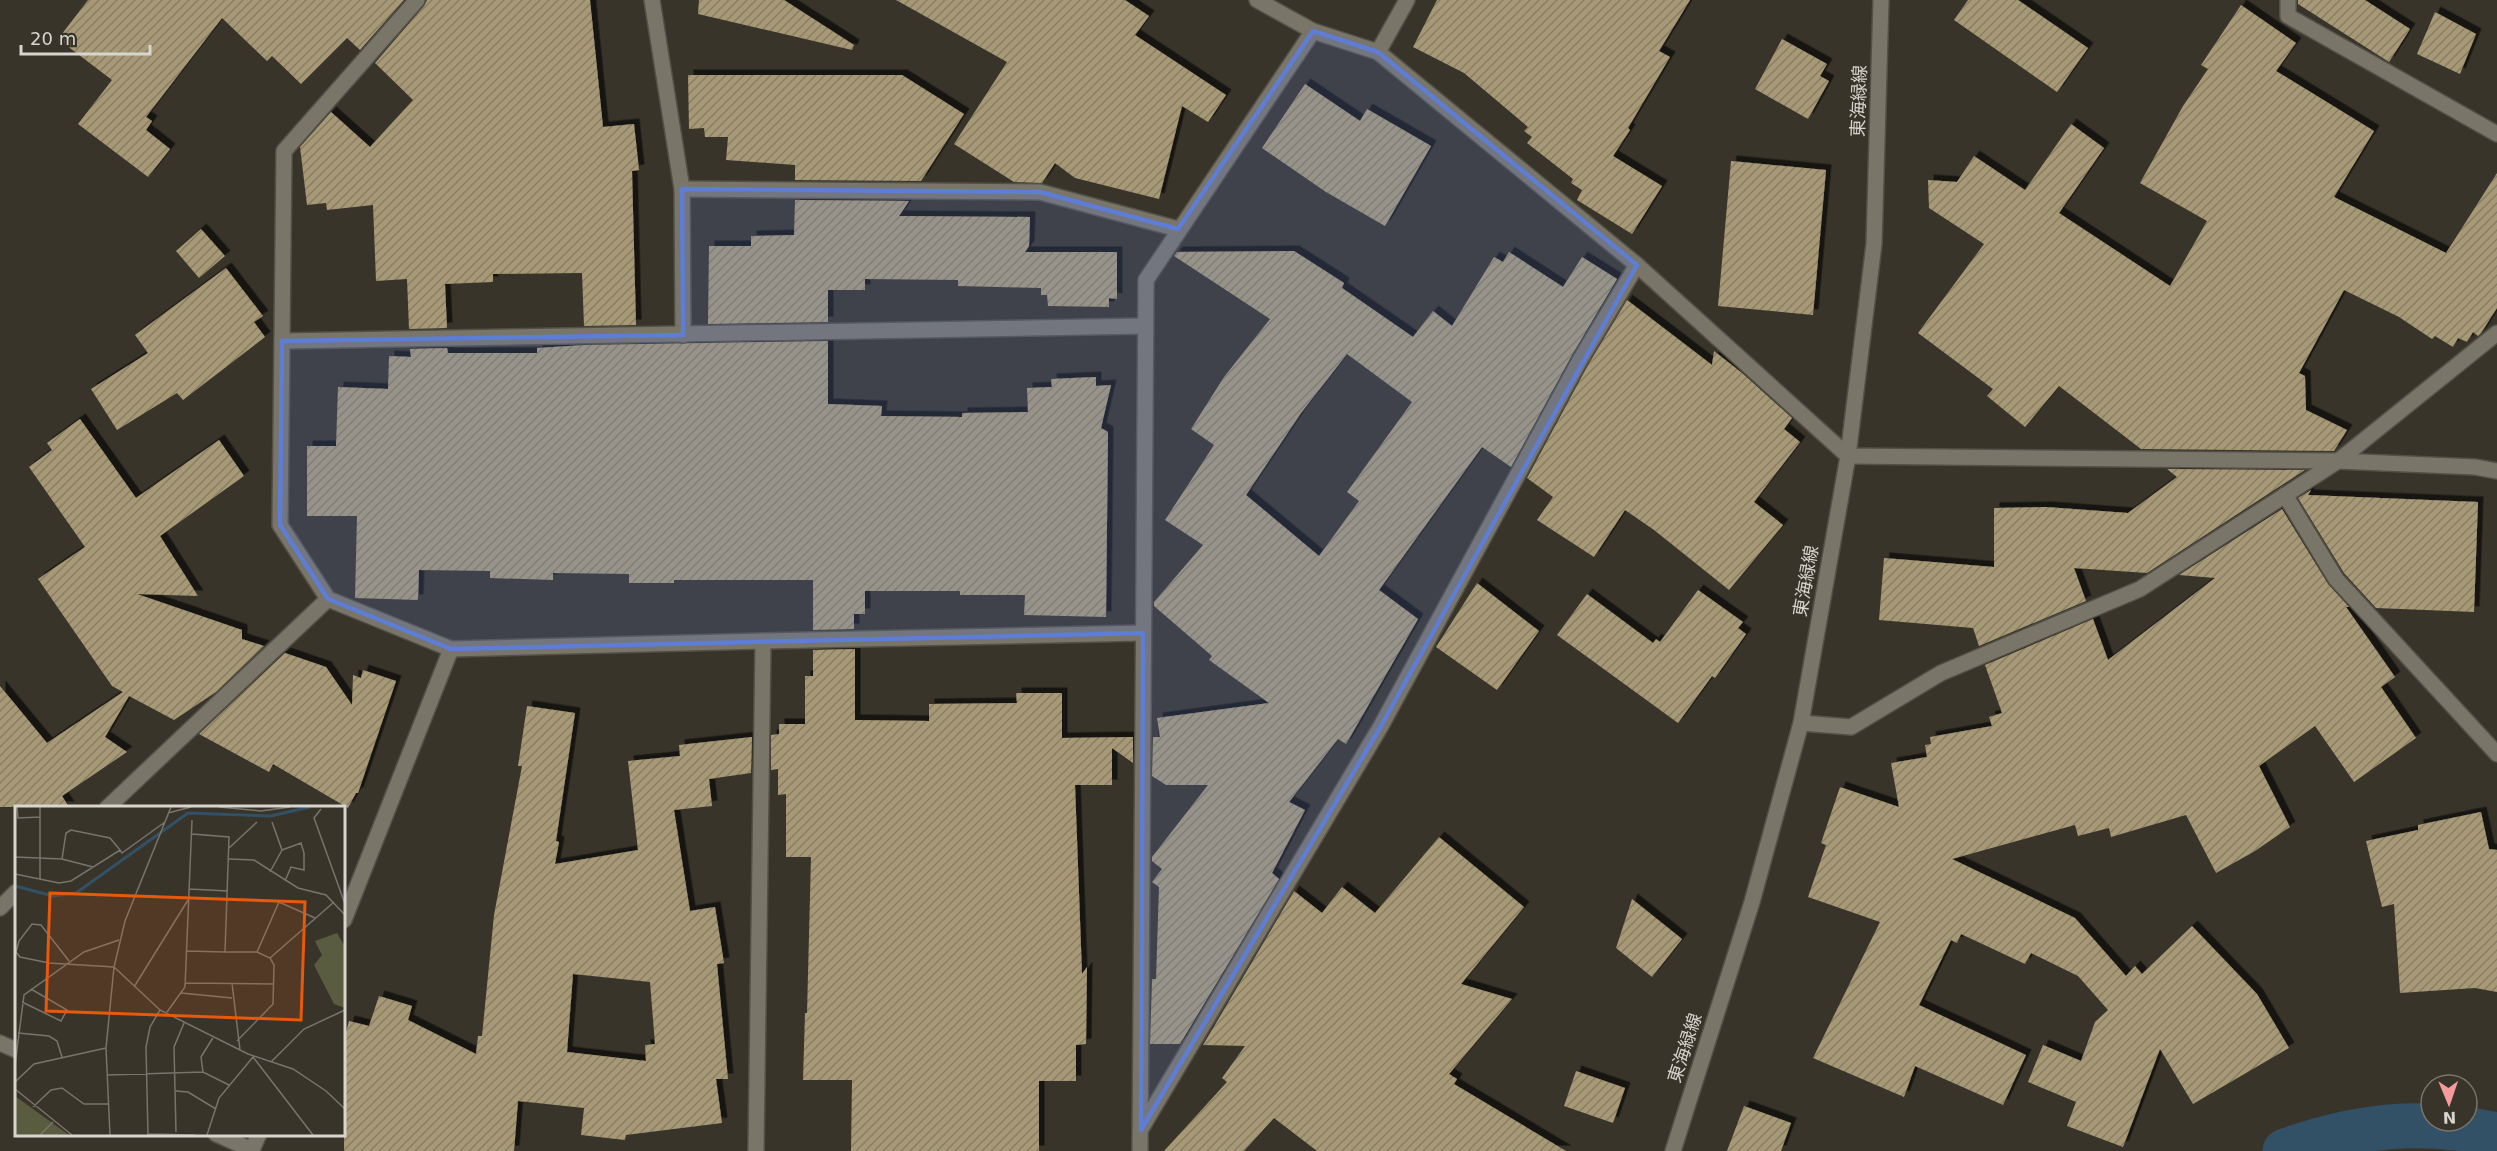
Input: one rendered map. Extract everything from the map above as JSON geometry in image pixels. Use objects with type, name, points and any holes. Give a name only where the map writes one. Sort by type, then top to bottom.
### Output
[{"type":"street","points":[[417,0],[284,151],[280,525],[328,599],[451,649],[1143,633]]},
{"type":"street","points":[[652,0],[682,189],[683,334]]},
{"type":"street","points":[[1257,0],[1313,31],[1378,52],[1637,266],[1848,456],[2338,460],[2475,467],[2497,471]]},
{"type":"street","points":[[1378,52],[1407,0]]},
{"type":"street","name":"東海緑線","points":[[1673,1151],[1752,902],[1801,723],[1848,456],[1874,244],[1881,0]]},
{"type":"street","points":[[2288,0],[2288,16],[2497,134]]},
{"type":"street","points":[[1140,1151],[1146,280],[1313,31]]},
{"type":"street","points":[[682,189],[1040,192],[1179,229]]},
{"type":"street","points":[[1141,1130],[1381,726],[1580,360],[1637,266]]},
{"type":"street","points":[[282,341],[1145,326]]},
{"type":"street","points":[[1801,723],[1851,727],[1941,673],[2140,589],[2338,460],[2497,333]]},
{"type":"street","points":[[2285,495],[2336,579],[2497,754]]},
{"type":"street","points":[[108,806],[328,599]]},
{"type":"street","points":[[756,1151],[763,641]]},
{"type":"street","points":[[345,917],[451,649]]},
{"type":"street","points":[[0,908],[15,893]]},
{"type":"street","points":[[0,1043],[15,1050]]},
{"type":"street","points":[[220,1136],[252,1150],[258,1136]]},
{"type":"highlighted area","points":[[1313,31],[1378,52],[1637,265],[1381,726],[1141,1130],[1143,633],[451,649],[328,599],[280,525],[282,341],[683,335],[682,189],[1040,192],[1178,229]]},
{"type":"building","points":[[88,0],[404,0],[360,50],[347,38],[301,84],[272,56],[267,61],[222,18],[146,117],[152,121],[146,130],[170,149],[148,177],[78,124],[112,80],[58,39]]},
{"type":"building","points":[[427,0],[590,0],[603,127],[634,124],[639,170],[632,171],[636,325],[584,326],[582,273],[493,274],[493,282],[445,284],[447,328],[409,329],[407,279],[376,281],[373,205],[327,210],[326,203],[307,205],[300,147],[331,112],[370,147],[413,100],[375,63]]},
{"type":"building","points":[[699,0],[784,0],[854,45],[852,50],[698,14]]},
{"type":"building","points":[[896,0],[1125,0],[1149,16],[1135,35],[1226,95],[1208,122],[1182,106],[1159,199],[1075,178],[1055,163],[1042,183],[1014,182],[954,144],[1007,62]]},
{"type":"building","points":[[1437,0],[1690,0],[1659,51],[1670,57],[1613,156],[1662,186],[1632,234],[1577,200],[1582,190],[1571,183],[1573,179],[1527,143],[1532,137],[1524,131],[1528,127],[1464,73],[1413,47]]},
{"type":"building","points":[[1968,0],[2018,0],[2088,48],[2057,92],[1954,20]]},
{"type":"building","points":[[2298,0],[2365,0],[2410,29],[2389,62],[2298,4]]},
{"type":"building","points":[[2241,5],[2296,43],[2276,71],[2374,131],[2334,197],[2446,253],[2497,173],[2497,308],[2478,336],[2473,332],[2467,342],[2458,338],[2453,347],[2435,336],[2432,339],[2399,317],[2344,290],[2299,373],[2305,376],[2306,410],[2347,430],[2334,451],[2141,449],[2059,386],[2025,427],[1987,396],[1993,389],[1918,333],[1984,244],[1929,208],[1928,180],[1957,182],[1974,156],[2025,190],[2071,124],[2104,148],[2059,213],[2170,286],[2207,221],[2140,183],[2183,106],[2208,69],[2201,65]]},
{"type":"building","points":[[2435,12],[2476,34],[2460,74],[2417,54]]},
{"type":"building","points":[[1782,39],[1827,64],[1820,76],[1829,81],[1808,119],[1755,89]]},
{"type":"building","points":[[688,75],[902,75],[964,114],[921,181],[795,180],[795,165],[726,160],[728,137],[705,137],[704,128],[689,129]]},
{"type":"building","points":[[1305,84],[1360,121],[1367,109],[1431,146],[1385,226],[1326,192],[1262,148]]},
{"type":"building","points":[[1731,161],[1826,170],[1813,315],[1718,306]]},
{"type":"building","points":[[795,200],[909,201],[899,216],[1030,217],[1029,246],[1025,252],[1117,252],[1117,299],[1109,298],[1109,307],[1048,306],[1047,295],[1041,295],[1041,288],[958,286],[958,280],[865,279],[865,290],[828,290],[828,322],[708,324],[709,246],[751,246],[751,236],[794,235]]},
{"type":"building","points":[[201,229],[225,256],[199,278],[176,251]]},
{"type":"building","points":[[1294,251],[1344,283],[1342,288],[1413,337],[1433,311],[1452,326],[1494,257],[1503,262],[1509,252],[1563,287],[1582,257],[1617,279],[1572,355],[1511,467],[1482,447],[1379,590],[1418,619],[1346,744],[1338,739],[1289,802],[1305,810],[1272,873],[1279,879],[1180,1044],[1150,1044],[1152,979],[1156,979],[1159,887],[1152,882],[1162,869],[1152,861],[1152,857],[1208,785],[1166,785],[1152,776],[1153,737],[1160,737],[1157,718],[1269,703],[1209,660],[1212,656],[1154,606],[1154,602],[1203,545],[1165,520],[1214,445],[1191,429],[1224,377],[1270,319],[1174,256],[1177,252]],"holes":[[[1347,354],[1412,402],[1347,492],[1359,501],[1319,556],[1246,495],[1301,413]]]},
{"type":"building","points":[[226,268],[263,316],[254,322],[265,337],[183,400],[177,393],[117,430],[91,389],[148,353],[135,335]]},
{"type":"building","points":[[1627,300],[1712,365],[1714,351],[1792,418],[1784,429],[1800,442],[1754,502],[1783,525],[1729,590],[1654,530],[1625,510],[1594,557],[1537,520],[1553,497],[1527,478],[1588,365]]},
{"type":"building","points":[[828,341],[828,404],[882,406],[881,416],[962,417],[962,413],[1028,412],[1027,388],[1052,387],[1051,379],[1096,377],[1096,386],[1111,385],[1101,428],[1108,432],[1106,617],[1024,615],[1025,595],[960,595],[960,591],[865,591],[865,614],[854,614],[854,629],[813,630],[813,580],[674,580],[674,583],[629,583],[629,574],[553,573],[553,580],[490,578],[490,571],[419,570],[418,600],[355,598],[357,516],[307,516],[307,446],[336,446],[338,387],[388,389],[389,356],[411,357],[410,349],[447,348],[448,353],[537,353],[537,348],[585,345]]},
{"type":"building","points":[[80,419],[136,498],[219,440],[244,476],[160,536],[198,596],[137,594],[242,630],[242,639],[264,646],[216,692],[174,720],[129,696],[105,737],[127,752],[62,796],[68,806],[0,807],[0,686],[47,743],[123,692],[112,686],[38,579],[85,547],[29,467],[52,450],[47,443]]},
{"type":"building","points":[[2167,469],[2305,470],[2147,573],[2074,568],[2086,601],[1979,646],[1973,628],[1879,620],[1884,558],[1994,567],[1994,508],[2046,507],[2128,513],[2177,477]]},
{"type":"building","points":[[2311,490],[2308,495],[2478,502],[2474,612],[2376,608],[2344,573],[2298,498]]},
{"type":"building","points":[[2282,509],[2328,584],[2349,607],[2346,607],[2395,677],[2381,687],[2416,738],[2354,782],[2315,726],[2259,766],[2290,827],[2255,851],[2216,873],[2186,815],[2111,837],[2109,828],[2078,836],[2075,825],[1952,859],[2075,918],[2126,976],[2135,966],[2142,974],[2192,926],[2257,994],[2289,1048],[2193,1104],[2160,1049],[2123,1147],[2067,1126],[2076,1102],[2028,1082],[2043,1045],[2081,1061],[2095,1022],[2108,1010],[2078,976],[2031,953],[2025,964],[1961,934],[1957,943],[1951,940],[1919,1005],[2026,1055],[2003,1105],[1915,1066],[1904,1097],[1813,1058],[1880,922],[1808,897],[1826,845],[1821,843],[1840,787],[1899,807],[1891,763],[1927,757],[1925,745],[1931,744],[1930,737],[1992,726],[1989,717],[2002,713],[1985,665],[2093,619],[2108,660],[2215,578],[2179,575]]},
{"type":"building","points":[[1477,583],[1539,631],[1497,690],[1436,647]]},
{"type":"building","points":[[1698,590],[1743,622],[1738,628],[1746,634],[1715,678],[1712,676],[1678,723],[1557,635],[1587,594],[1653,643],[1656,639],[1660,642]]},
{"type":"building","points":[[855,649],[855,720],[929,721],[929,704],[1017,703],[1016,693],[1062,693],[1062,738],[1133,737],[1133,763],[1112,748],[1112,785],[1075,785],[1082,974],[1087,967],[1086,1044],[1076,1045],[1076,1081],[1039,1081],[1039,1151],[851,1151],[852,1080],[803,1080],[811,857],[786,857],[786,794],[778,795],[778,769],[771,770],[771,735],[779,734],[779,724],[805,724],[805,676],[813,676],[813,650]]},
{"type":"building","points":[[285,653],[326,667],[352,705],[353,675],[361,678],[363,670],[396,681],[358,793],[348,808],[273,764],[269,772],[199,734]]},
{"type":"building","points":[[527,706],[575,713],[556,841],[559,842],[555,864],[638,850],[628,761],[680,756],[679,745],[752,737],[751,773],[709,779],[712,806],[674,810],[690,911],[715,907],[724,963],[717,964],[728,1079],[716,1079],[722,1123],[626,1135],[625,1140],[581,1135],[584,1108],[518,1101],[514,1151],[344,1151],[345,1035],[349,1021],[369,1026],[379,996],[412,1006],[408,1020],[476,1054],[478,1036],[482,1036],[494,915],[522,766],[518,766]],"holes":[[[573,974],[650,982],[655,1044],[645,1045],[646,1061],[567,1052]]]},
{"type":"building","points":[[2481,812],[2489,849],[2497,850],[2497,992],[2475,988],[2400,993],[2394,904],[2382,907],[2366,841],[2418,830],[2418,825]]},
{"type":"building","points":[[1439,837],[1524,907],[1461,984],[1512,999],[1449,1074],[1457,1079],[1454,1084],[1566,1151],[1317,1151],[1274,1118],[1244,1151],[1164,1151],[1227,1082],[1222,1078],[1245,1046],[1203,1045],[1294,891],[1322,913],[1342,887],[1375,913]]},
{"type":"building","points":[[1632,899],[1682,939],[1652,977],[1616,948]]},
{"type":"building","points":[[1576,1071],[1625,1088],[1613,1123],[1564,1106]]},
{"type":"building","points":[[1744,1106],[1791,1123],[1781,1151],[1727,1151]]},
{"type":"waterway","points":[[2285,1151],[2338,1135],[2390,1127],[2442,1127],[2497,1135]]}]
